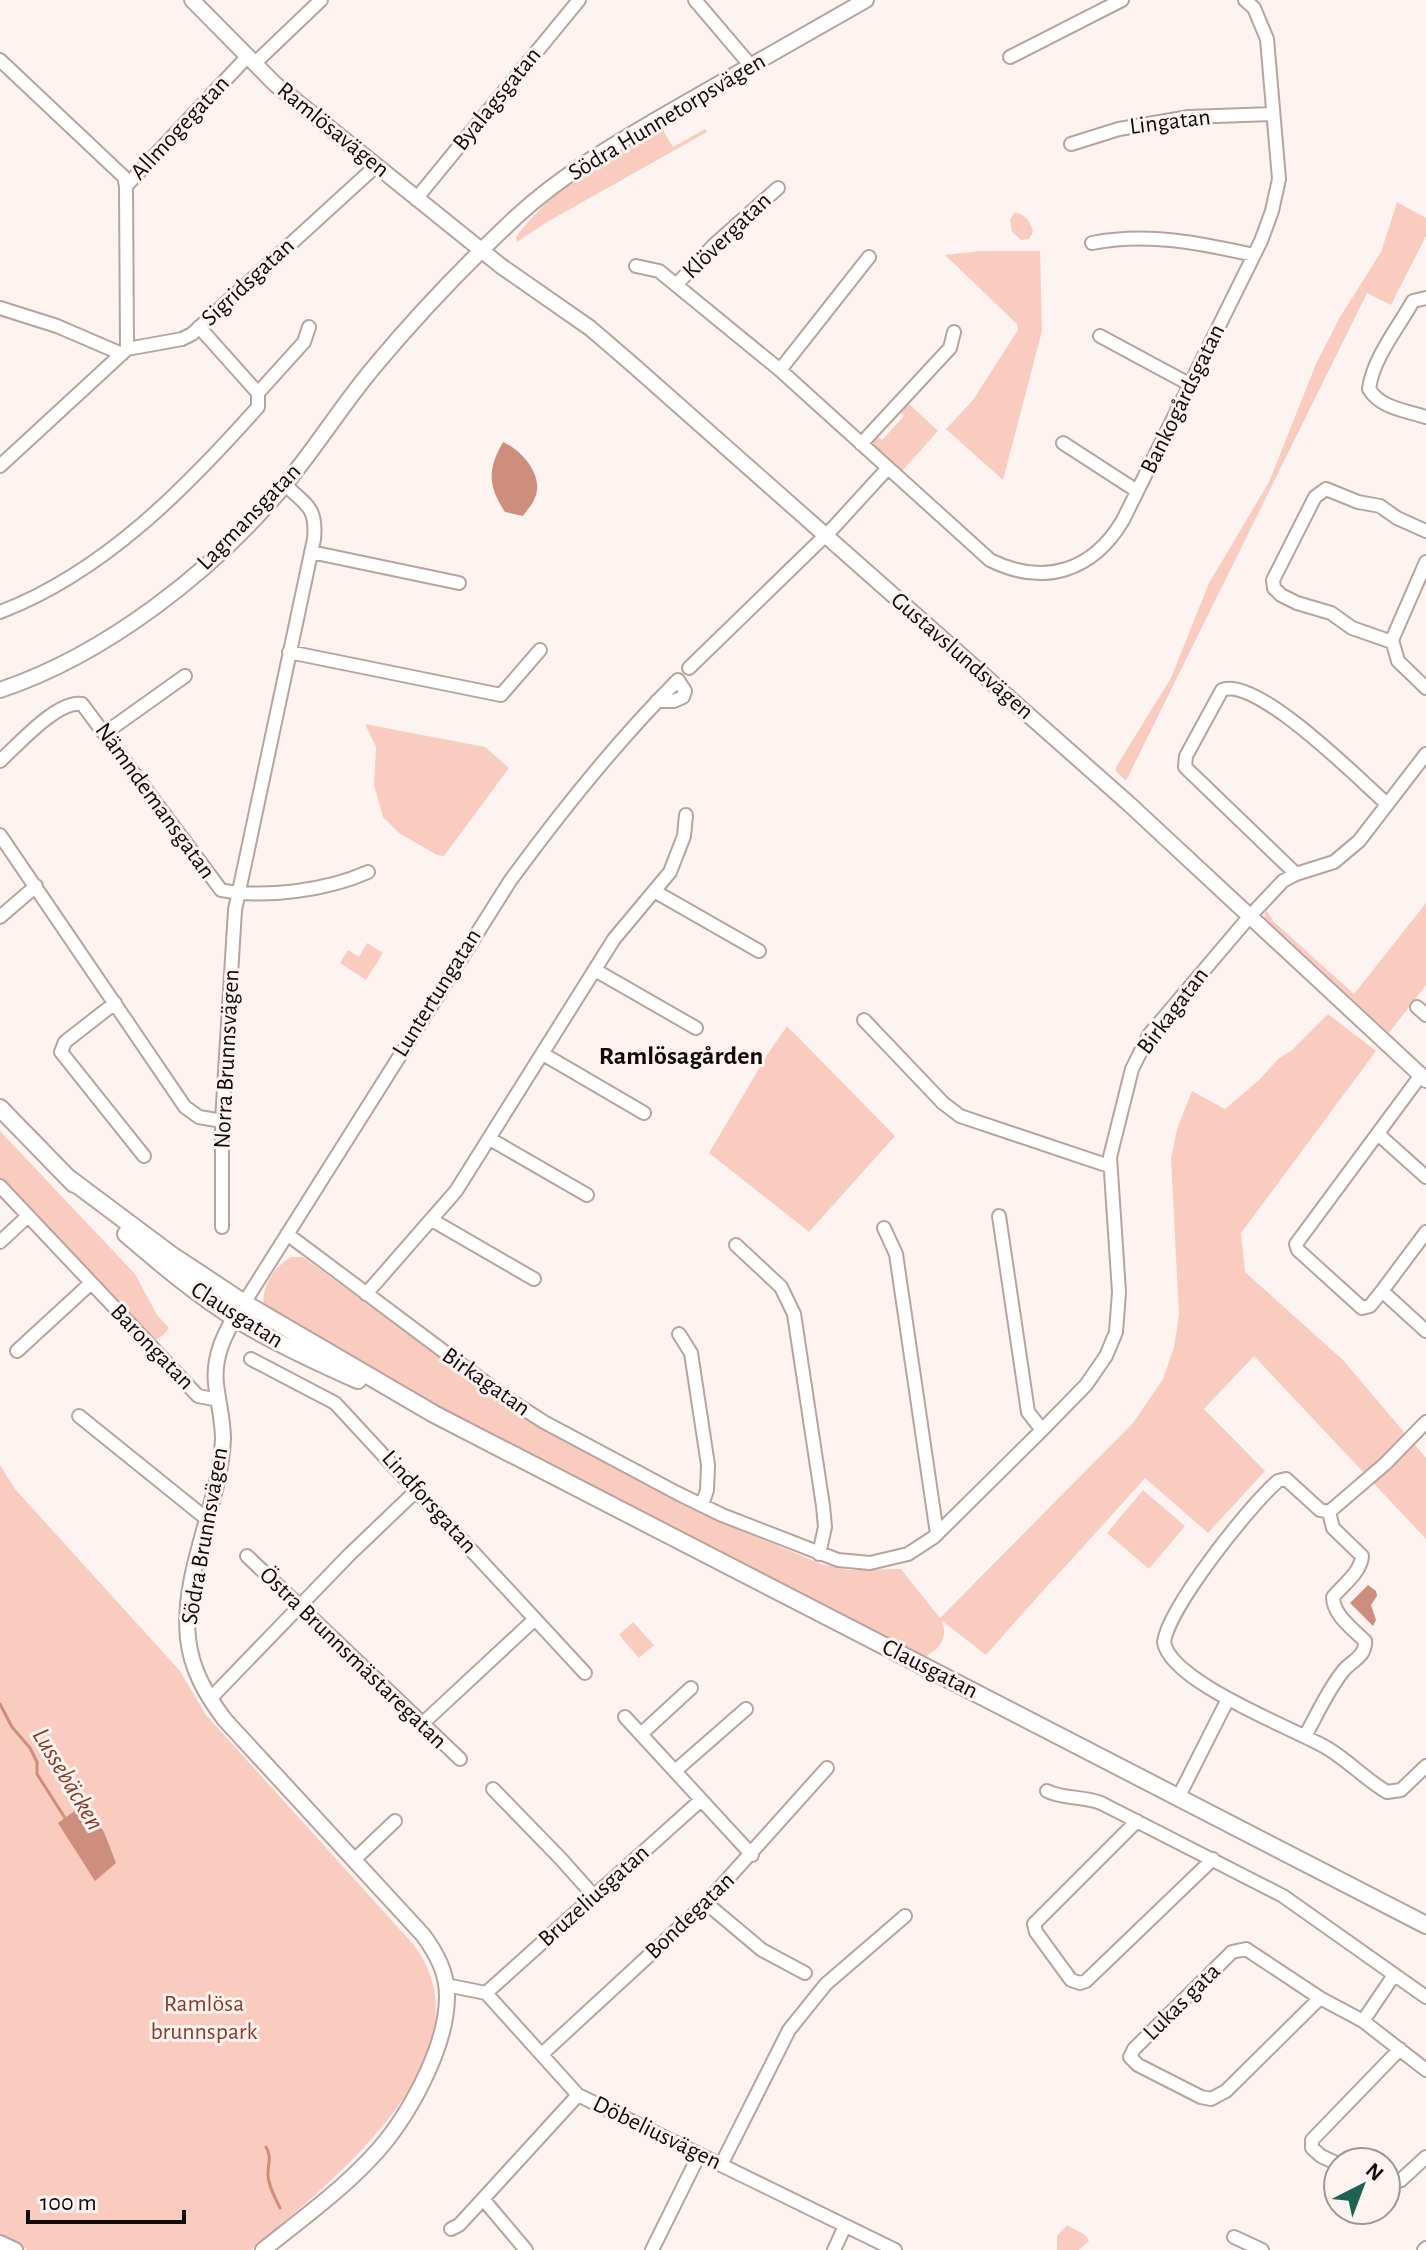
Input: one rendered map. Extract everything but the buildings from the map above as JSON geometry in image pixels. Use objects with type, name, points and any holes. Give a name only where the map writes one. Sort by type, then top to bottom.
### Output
[{"type":"main road","name":"Clausgatan","points":[[0,1108],[67,1177],[155,1259],[235,1318],[307,1357],[434,1414],[1426,1925]]},
{"type":"main road","name":"Clausgatan","points":[[67,1177],[170,1254],[244,1303],[434,1414]]},
{"type":"street","name":"Ramlösavägen","points":[[192,0],[250,60],[482,251]]},
{"type":"street","name":"Allmogegatan","points":[[125,352],[126,186],[250,60],[321,0]]},
{"type":"street","name":"Byalagsgatan","points":[[416,199],[579,0]]},
{"type":"street","points":[[695,0],[751,66]]},
{"type":"street","points":[[1010,57],[1122,0]]},
{"type":"street","name":"Bankogårdsgatan","points":[[636,266],[659,271],[780,370],[985,557],[1007,568],[1035,573],[1063,570],[1098,552],[1118,529],[1254,255],[1272,211],[1279,179],[1267,39],[1254,8],[1245,0]]},
{"type":"street","name":"Södra Hunnetorpsvägen","points":[[482,251],[518,216],[584,163],[861,1]]},
{"type":"street","points":[[0,60],[124,177],[126,186]]},
{"type":"street","name":"Lingatan","points":[[1071,144],[1119,129],[1189,117],[1272,114]]},
{"type":"street","name":"Sigridsgatan","points":[[125,352],[182,339],[199,327],[376,166]]},
{"type":"street","name":"Klövergatan","points":[[676,285],[714,245],[778,188]]},
{"type":"street","points":[[1092,243],[1117,238],[1166,238],[1254,255]]},
{"type":"street","name":"Lagmansgatan","points":[[0,690],[64,663],[121,629],[212,559],[285,485],[383,356],[482,251]]},
{"type":"street","name":"Gustavslundsvägen","points":[[482,251],[590,328],[1117,793],[1424,1078]]},
{"type":"street","points":[[780,370],[869,257]]},
{"type":"street","points":[[1426,298],[1413,301],[1399,322],[1371,378],[1369,389],[1376,398],[1403,412],[1426,417]]},
{"type":"street","points":[[0,308],[125,352],[0,466]]},
{"type":"street","points":[[0,612],[29,600],[67,578],[149,517],[195,474],[258,407],[258,393],[199,327]]},
{"type":"street","points":[[258,393],[304,342],[309,327]]},
{"type":"street","points":[[861,444],[950,348],[954,332]]},
{"type":"street","points":[[1100,336],[1189,384]]},
{"type":"street","points":[[1063,443],[1137,491]]},
{"type":"street","points":[[689,668],[887,469]]},
{"type":"street","name":"Norra Brunnsvägen","points":[[222,1227],[222,1121],[235,910],[316,520],[285,485]]},
{"type":"street","points":[[1392,642],[1352,628],[1322,609],[1284,596],[1274,588],[1273,580],[1315,497],[1326,489],[1358,502],[1380,506],[1397,518],[1426,531]]},
{"type":"street","points":[[311,552],[459,583]]},
{"type":"street","points":[[1426,562],[1392,642],[1398,661],[1426,688]]},
{"type":"street","points":[[289,652],[501,695],[540,650]]},
{"type":"street","points":[[105,733],[185,676]]},
{"type":"street","points":[[1387,804],[1293,720],[1236,688],[1222,690],[1184,764],[1296,874],[1344,856],[1359,841],[1426,754]]},
{"type":"street","name":"Luntertungatan","points":[[244,1303],[510,881],[583,784],[657,701]]},
{"type":"street","name":"Nämndemansgatan","points":[[0,761],[58,710],[79,703],[85,706],[212,881],[221,890],[238,891]]},
{"type":"street","points":[[366,1294],[456,1191],[621,930],[673,868],[685,832],[686,815]]},
{"type":"street","points":[[0,835],[185,1107],[199,1117],[222,1121]]},
{"type":"street","points":[[238,891],[344,883],[368,872]]},
{"type":"street","name":"Birkagatan","points":[[287,1234],[462,1367],[524,1410],[702,1505],[819,1554],[849,1562],[888,1560],[912,1552],[937,1534],[1098,1371],[1116,1332],[1119,1292],[1109,1166],[1127,1087],[1139,1051],[1166,1013],[1250,916],[1283,881],[1296,874]]},
{"type":"street","points":[[0,917],[36,886]]},
{"type":"street","points":[[654,891],[759,951]]},
{"type":"street","points":[[595,970],[696,1028]]},
{"type":"street","points":[[115,1003],[65,1042],[61,1052],[144,1156]]},
{"type":"street","points":[[864,1020],[943,1103],[960,1116],[1109,1166]]},
{"type":"street","points":[[543,1054],[644,1113]]},
{"type":"street","points":[[1424,1078],[1296,1244],[1298,1250],[1362,1308],[1370,1306],[1426,1232]]},
{"type":"street","points":[[1378,1134],[1426,1177]]},
{"type":"street","points":[[490,1139],[587,1195]]},
{"type":"street","name":"Barongatan","points":[[0,1186],[198,1396],[219,1400]]},
{"type":"street","points":[[0,1242],[28,1216]]},
{"type":"street","points":[[999,1216],[1028,1412],[1042,1430]]},
{"type":"street","points":[[432,1220],[534,1279]]},
{"type":"street","points":[[884,1228],[896,1254],[937,1534]]},
{"type":"street","points":[[736,1245],[778,1284],[794,1314],[823,1506],[825,1527],[819,1554]]},
{"type":"street","name":"Barongatan","points":[[17,1351],[91,1283]]},
{"type":"street","points":[[1382,1291],[1426,1331]]},
{"type":"street","name":"Södra Brunnsvägen","points":[[244,1303],[219,1348],[216,1361],[223,1439],[189,1598],[187,1618],[192,1663],[210,1699],[232,1728],[431,1947],[444,1972],[446,1985],[444,2021],[431,2061],[392,2134],[361,2168],[263,2250]]},
{"type":"street","points":[[679,1334],[691,1353],[708,1465],[707,1490],[702,1505]]},
{"type":"street","name":"Lindforsgatan","points":[[251,1359],[335,1403],[585,1673]]},
{"type":"street","points":[[79,1416],[208,1520]]},
{"type":"street","points":[[1329,1512],[1385,1464],[1426,1422]]},
{"type":"street","points":[[1329,1512],[1320,1510],[1290,1481],[1278,1481],[1229,1536],[1200,1575],[1168,1629],[1164,1642],[1170,1655],[1194,1677],[1228,1699],[1347,1760],[1387,1792],[1401,1790],[1426,1766]]},
{"type":"street","points":[[210,1699],[349,1555],[417,1490]]},
{"type":"street","points":[[1305,1736],[1344,1670],[1366,1647],[1365,1641],[1337,1613],[1333,1604],[1333,1597],[1363,1561],[1362,1556],[1333,1528],[1329,1512]]},
{"type":"street","name":"Östra Brunnsmästaregatan","points":[[247,1556],[460,1759]]},
{"type":"street","points":[[422,1724],[535,1619]]},
{"type":"street","points":[[641,1734],[691,1688]]},
{"type":"street","points":[[1179,1796],[1228,1699]]},
{"type":"street","points":[[675,1771],[746,1709]]},
{"type":"street","points":[[625,1717],[752,1855]]},
{"type":"street","name":"Bondegatan","points":[[542,2054],[706,1903],[827,1768]]},
{"type":"street","points":[[493,1789],[594,1896]]},
{"type":"street","points":[[1047,1791],[1054,1795],[1085,1797],[1283,1896],[1426,1997]]},
{"type":"street","name":"Bruzeliusgatan","points":[[486,1993],[701,1800]]},
{"type":"street","points":[[354,1860],[395,1821]]},
{"type":"street","points":[[1137,1821],[1034,1924],[1036,1932],[1071,1980],[1086,1981],[1213,1859]]},
{"type":"street","points":[[706,1903],[762,1950],[805,1973]]},
{"type":"street","points":[[721,2165],[789,2030],[826,1984],[905,1916]]},
{"type":"street","name":"Lukas gata","points":[[1320,1998],[1226,2091],[1211,2099],[1201,2097],[1138,2065],[1130,2057],[1134,2049],[1232,1952],[1246,1949],[1320,1998],[1363,2021],[1426,2070]]},
{"type":"street","points":[[1363,2021],[1394,1975]]},
{"type":"street","points":[[446,1985],[486,1993]]},
{"type":"street","name":"Döbeliusvägen","points":[[486,1993],[578,2095],[895,2250]]},
{"type":"street","points":[[1322,2156],[1312,2148],[1312,2140],[1400,2049]]},
{"type":"street","points":[[451,2229],[459,2225],[578,2095]]},
{"type":"street","points":[[652,2250],[699,2155]]},
{"type":"street","points":[[1402,2179],[1426,2157]]},
{"type":"street","points":[[483,2199],[526,2250]]},
{"type":"street","points":[[834,2250],[845,2226]]},
{"type":"street","points":[[1234,2237],[1262,2250]]},
{"type":"street","points":[[0,2243],[15,2250]]},
{"type":"green space","points":[[667,120],[661,127],[673,147],[705,129],[707,132],[517,242],[516,237],[532,217],[567,185]]},
{"type":"green space","points":[[1397,202],[1426,218],[1426,236],[1391,305],[1367,293],[1126,781],[1116,767],[1171,678],[1209,583],[1269,482],[1316,364],[1340,317],[1381,252]]},
{"type":"green space","points":[[1014,213],[1024,216],[1029,222],[1033,232],[1029,239],[1021,240],[1012,232],[1010,220]]},
{"type":"green space","points":[[979,251],[1040,251],[1042,331],[1003,480],[946,429],[973,400],[1018,330],[1017,324],[945,255]]},
{"type":"green space","points":[[907,402],[938,431],[902,471],[870,441],[876,435],[882,440],[904,416],[899,410]]},
{"type":"green space","points":[[365,724],[485,747],[509,768],[444,856],[399,833],[383,817],[374,785],[376,747]]},
{"type":"green space","points":[[1426,903],[1426,985],[1389,1033],[1264,917],[1266,909],[1273,921],[1354,994]]},
{"type":"green space","points":[[367,943],[383,953],[366,980],[340,963],[348,950],[359,957]]},
{"type":"green space","points":[[1328,1014],[1376,1051],[1241,1233],[1245,1272],[1343,1360],[1426,1458],[1426,1539],[1254,1356],[1204,1409],[1265,1471],[1208,1533],[1145,1478],[986,1655],[942,1621],[942,1642],[925,1657],[454,1417],[264,1308],[264,1293],[274,1272],[291,1257],[303,1257],[519,1415],[687,1507],[821,1564],[848,1570],[901,1569],[940,1618],[1133,1423],[1163,1379],[1174,1347],[1179,1315],[1171,1159],[1177,1129],[1192,1091],[1225,1109]]},
{"type":"green space","points":[[787,1026],[895,1136],[809,1232],[709,1153]]},
{"type":"green space","points":[[0,1131],[135,1274],[157,1315],[169,1328],[162,1336],[151,1340],[0,1178]]},
{"type":"green space","name":"Ramlösa brunnspark","points":[[0,1465],[15,1489],[180,1671],[206,1715],[414,1945],[434,1987],[434,2030],[418,2073],[391,2115],[357,2155],[320,2191],[251,2250],[28,2250],[0,2236]]},
{"type":"green space","points":[[1143,1490],[1185,1526],[1149,1569],[1107,1533]]},
{"type":"green space","points":[[633,1622],[654,1645],[639,1658],[619,1635]]},
{"type":"green space","points":[[1067,2225],[1085,2235],[1089,2241],[1079,2250],[1057,2250],[1057,2236]]},
{"type":"shaded area","points":[[503,442],[518,451],[530,465],[537,482],[534,500],[523,516],[505,512],[495,494],[492,470]]},
{"type":"shaded area","points":[[1368,1585],[1377,1596],[1371,1605],[1376,1620],[1373,1626],[1350,1603]]},
{"type":"shaded area","points":[[84,1804],[104,1832],[116,1863],[95,1881],[58,1823]]},
{"type":"waterway","name":"Lussebäcken","points":[[0,1704],[12,1727],[30,1748],[37,1762],[37,1774],[65,1818]]},
{"type":"waterway","name":"Lussebäcken","points":[[266,2147],[269,2183],[280,2208]]},
{"type":"district","name":"Ramlösagården","points":[[681,1056]]}]
